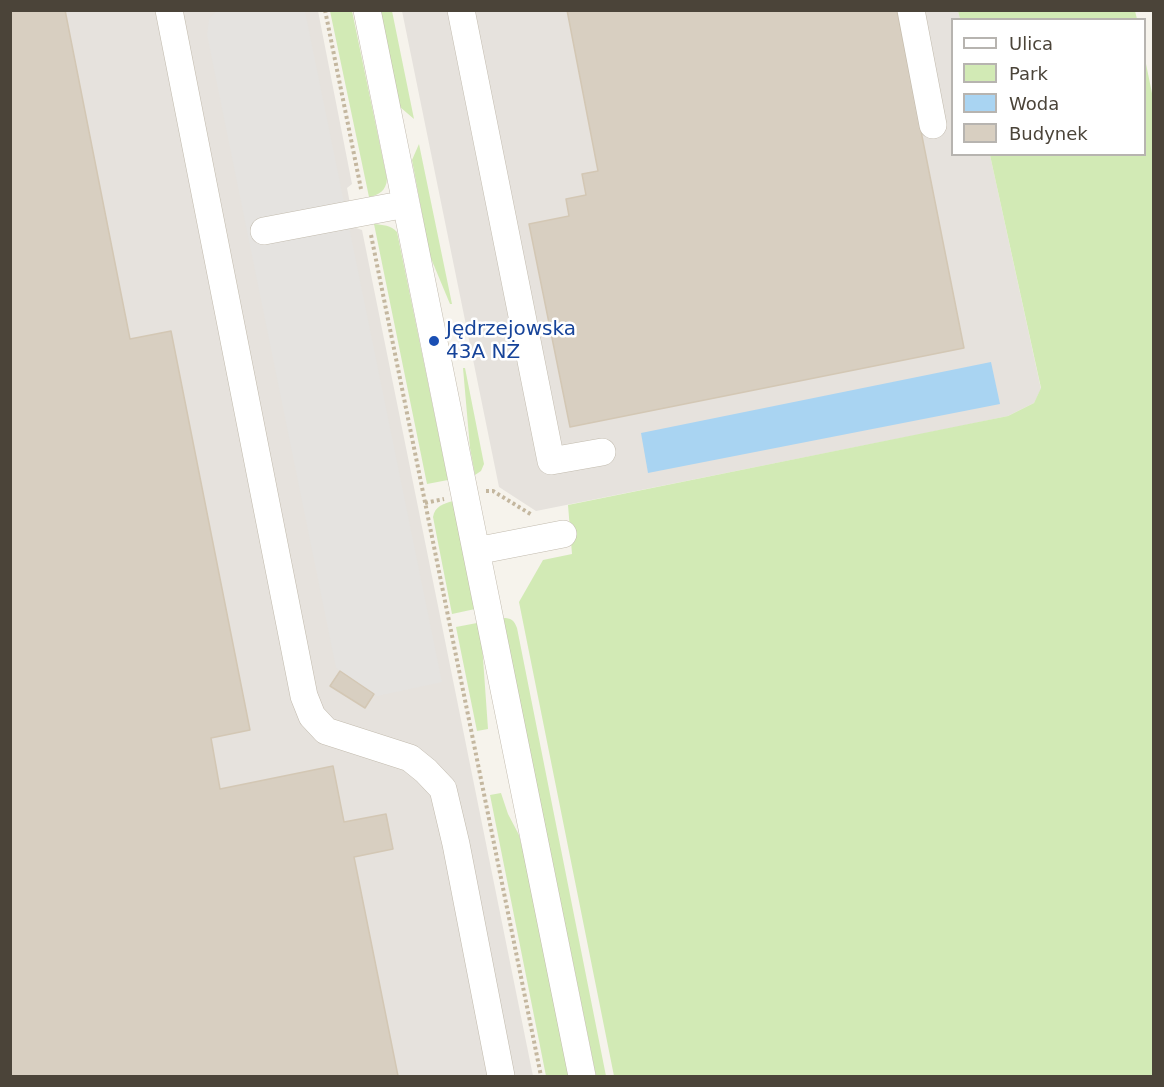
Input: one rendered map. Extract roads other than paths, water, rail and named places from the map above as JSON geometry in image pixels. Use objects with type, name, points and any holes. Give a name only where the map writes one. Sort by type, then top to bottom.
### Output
[{"type":"street","points":[[169,10],[304,696],[312,716],[326,730],[411,758],[443,789],[456,844],[501,1077]]},
{"type":"street","points":[[367,10],[582,1077]]},
{"type":"street","points":[[461,10],[551,461],[602,452]]},
{"type":"street","points":[[910,10],[933,125]]},
{"type":"street","points":[[264,231],[406,204]]},
{"type":"street","points":[[476,551],[563,534]]},
{"type":"water","points":[[991,362],[1000,404],[648,473],[641,433]]},
{"type":"place","name":"Jędrzejowska 43A NŻ","points":[[434,341]]}]
